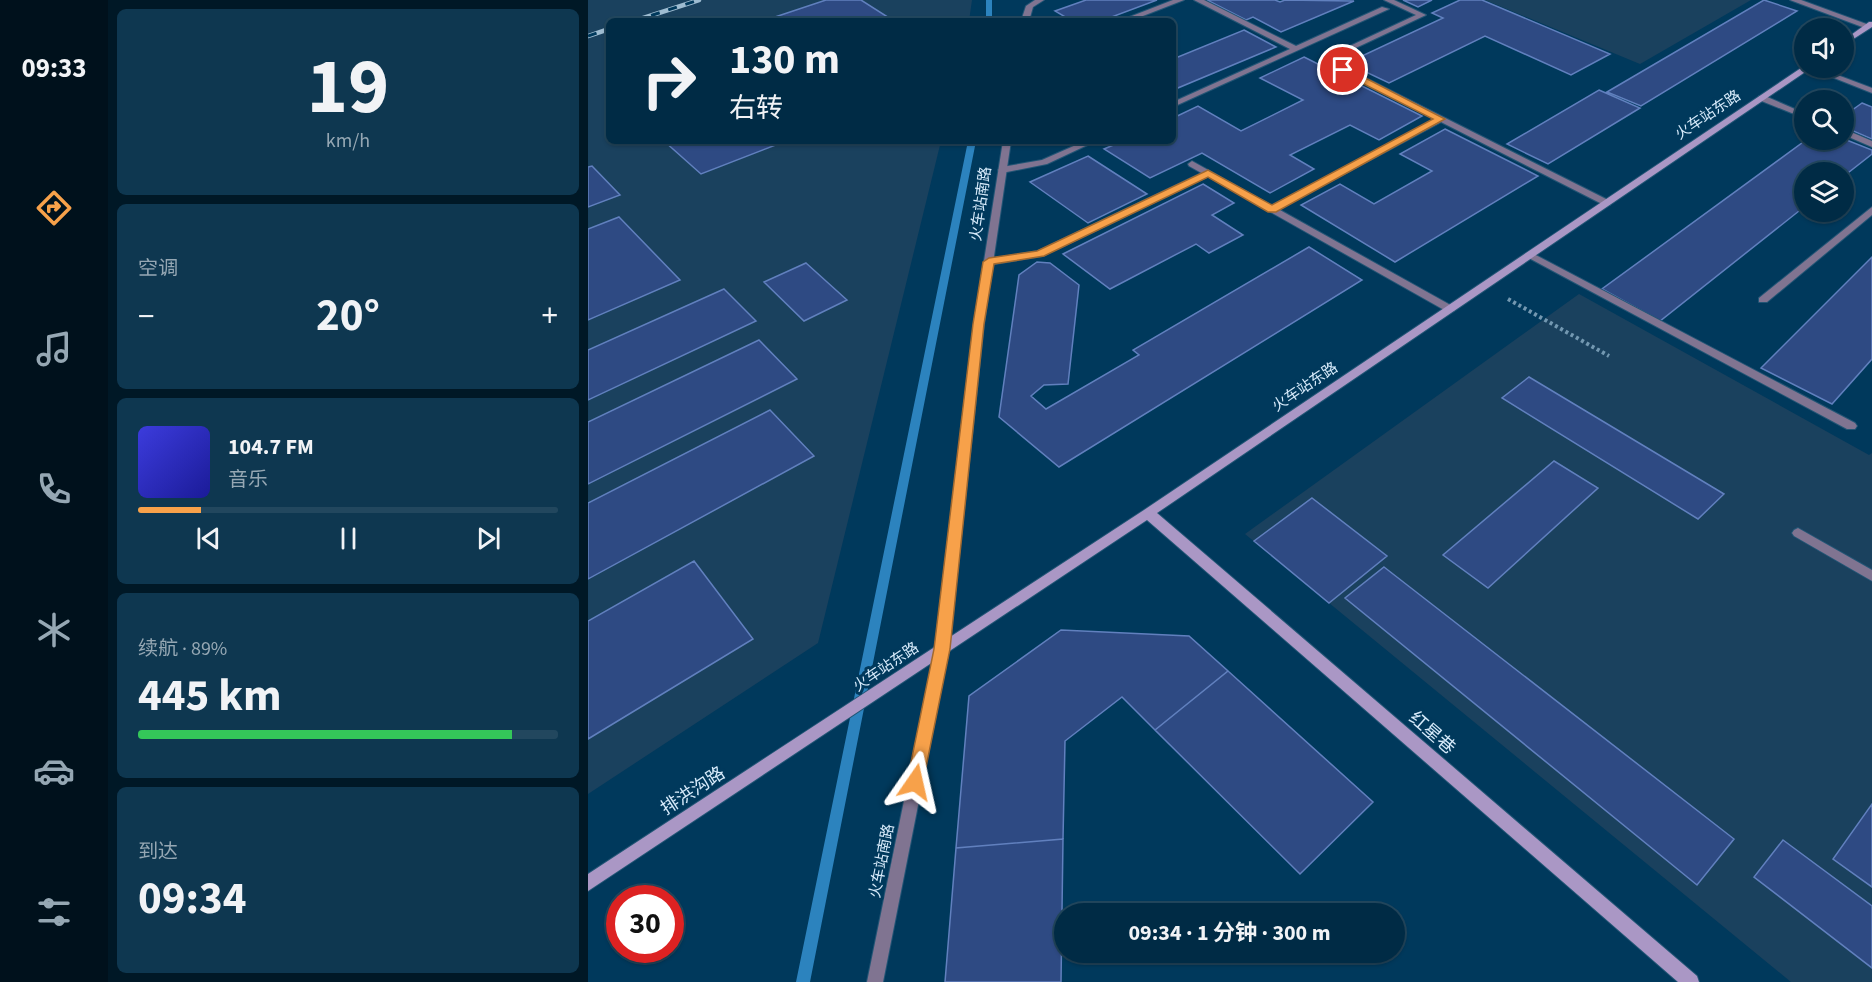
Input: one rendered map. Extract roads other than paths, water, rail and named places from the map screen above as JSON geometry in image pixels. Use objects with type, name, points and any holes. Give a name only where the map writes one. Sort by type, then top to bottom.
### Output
[{"type":"main road","points":[[1854,36],[1870,25]]},
{"type":"main road","name":"火车站东路","points":[[819,730],[1148,513],[1794,77]]},
{"type":"main road","name":"红星巷","points":[[1148,513],[1692,982]]},
{"type":"main road","name":"排洪沟路","points":[[588,883],[819,730]]},
{"type":"street","points":[[1026,18],[1030,6],[1040,0]]},
{"type":"street","points":[[1131,18],[1180,0]]},
{"type":"street","points":[[1198,0],[1296,49]]},
{"type":"street","points":[[1388,0],[1422,15],[1324,60],[1607,202]]},
{"type":"street","points":[[1794,0],[1870,25]]},
{"type":"street","points":[[1176,104],[1385,9]]},
{"type":"street","points":[[1839,78],[1872,91]]},
{"type":"street","points":[[1762,98],[1794,112]]},
{"type":"street","points":[[1272,209],[1440,119]]},
{"type":"street","points":[[1854,136],[1872,144]]},
{"type":"street","name":"火车站南路","points":[[875,982],[942,649],[979,324],[1006,144]]},
{"type":"street","points":[[1002,170],[1044,162],[1085,144]]},
{"type":"street","points":[[1192,164],[1450,309]]},
{"type":"street","points":[[989,262],[1040,254],[1208,173]]},
{"type":"street","points":[[1763,300],[1872,210]]},
{"type":"street","points":[[1530,255],[1851,426]]},
{"type":"street","points":[[1798,533],[1872,576]]},
{"type":"waterway","points":[[989,0],[989,18]]},
{"type":"waterway","points":[[803,982],[971,144]]},
{"type":"railway","points":[[643,18],[699,0]]},
{"type":"railway","points":[[588,36],[606,30]]}]
